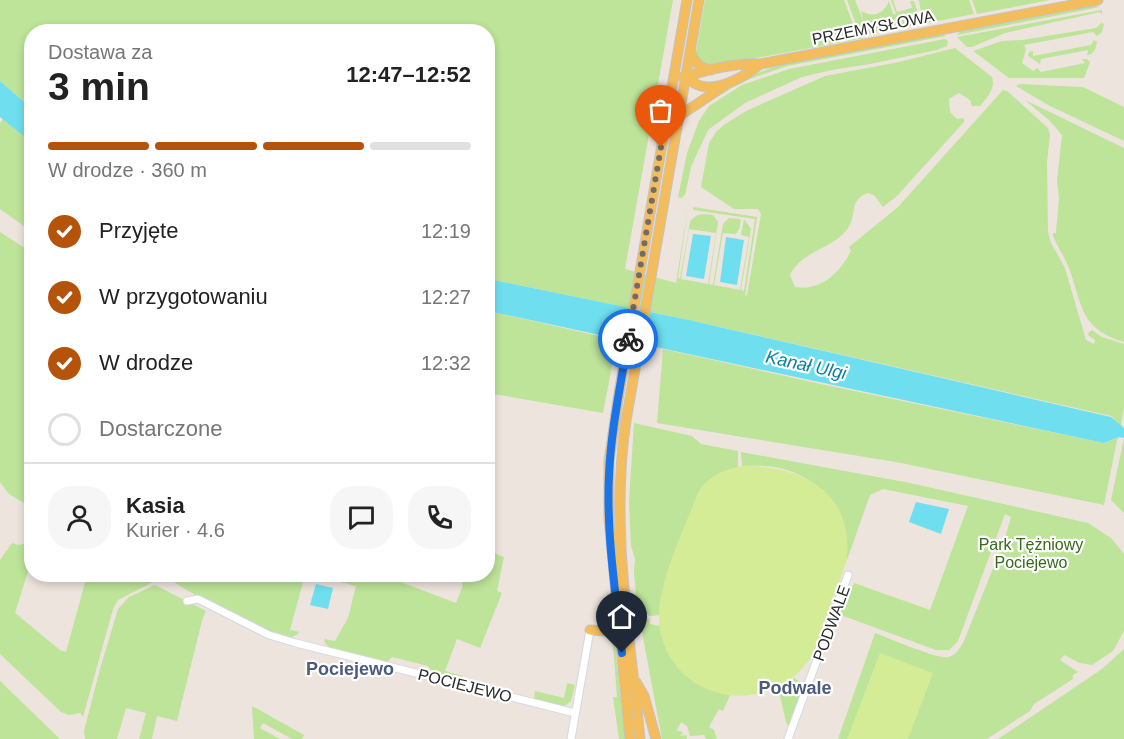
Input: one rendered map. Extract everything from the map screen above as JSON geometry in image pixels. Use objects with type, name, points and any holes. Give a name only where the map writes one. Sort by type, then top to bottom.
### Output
[{"type":"main road","points":[[630,739],[610,528],[608,487],[610,450],[687,0]]},
{"type":"main road","points":[[640,739],[620,529],[621,458],[699,0]]},
{"type":"main road","name":"PRZEMYSŁOWA","points":[[674,75],[686,77],[751,63],[760,64],[1098,0]]},
{"type":"main road","points":[[690,51],[699,66],[713,70]]},
{"type":"main road","name":"PRZEMYSŁOWA","points":[[686,77],[695,84],[705,87],[729,82],[760,64]]},
{"type":"main road","points":[[679,116],[729,82]]},
{"type":"main road","points":[[590,630],[620,632],[630,642]]},
{"type":"main road","points":[[634,678],[644,696],[656,739]]},
{"type":"street","name":"PODWALE","points":[[788,739],[848,575]]},
{"type":"street","name":"POCIEJEWO","points":[[187,601],[198,599],[269,635],[296,643],[575,713]]},
{"type":"street","points":[[571,739],[590,630]]},
{"type":"green space","points":[[0,0],[673,0],[625,269],[676,283],[688,207],[678,278],[680,278],[690,222],[692,219],[706,214],[713,215],[718,222],[709,284],[713,285],[723,224],[729,218],[741,219],[736,234],[723,233],[714,285],[740,290],[749,237],[741,235],[744,219],[751,229],[741,290],[744,291],[755,219],[693,210],[693,207],[757,217],[745,296],[761,214],[758,209],[734,209],[701,187],[709,143],[716,132],[748,110],[825,76],[899,62],[955,48],[992,77],[993,85],[988,96],[980,106],[972,106],[970,100],[959,93],[949,99],[950,112],[957,119],[964,118],[964,122],[897,196],[883,207],[874,195],[867,193],[861,196],[855,204],[851,222],[842,235],[802,260],[795,267],[790,275],[795,287],[813,286],[829,279],[847,259],[851,251],[849,247],[898,207],[1003,90],[1007,91],[1048,128],[1050,135],[1047,162],[1048,232],[1051,243],[1065,268],[1086,340],[1094,344],[1095,340],[1088,335],[1092,330],[1102,337],[1124,344],[1124,407],[1121,424],[1123,428],[1111,416],[689,320],[495,280],[495,24],[24,24],[24,102],[0,81]],"holes":[[[689,229],[716,233],[708,284],[681,279]]]},
{"type":"green space","points":[[705,0],[844,0],[856,32],[864,38],[1071,0],[714,66],[703,63],[696,52]]},
{"type":"green space","points":[[847,0],[855,0],[863,20],[861,11],[878,14],[889,1],[893,14],[896,14],[891,0],[897,12],[912,8],[910,1],[914,1],[918,13],[921,12],[919,0],[969,0],[974,14],[864,35],[859,32]]},
{"type":"green space","points":[[972,0],[1050,0],[977,14]]},
{"type":"green space","points":[[1095,6],[1100,7],[957,35],[960,31]]},
{"type":"green space","points":[[1102,10],[1102,15],[1100,12],[1005,33],[972,47],[967,47],[957,37]]},
{"type":"green space","points":[[1101,23],[1104,24],[1102,32],[1097,36],[1093,32],[1024,45],[1026,49],[1022,63],[1033,71],[1037,68],[1041,72],[1085,63],[1082,59],[1087,59],[1090,62],[1084,78],[1009,78],[973,51],[1002,41],[1096,28]]},
{"type":"green space","points":[[942,34],[946,36],[787,66],[744,81],[710,101],[743,79],[773,67]]},
{"type":"green space","points":[[945,39],[948,41],[947,46],[937,50],[802,77],[745,103],[708,130],[691,167],[685,195],[678,197],[687,153],[699,121],[709,106],[742,85],[789,69]]},
{"type":"green space","points":[[1094,40],[1097,42],[1096,47],[1089,55],[1087,55],[1088,50],[1041,59],[1040,64],[1028,56],[1029,52],[1033,51],[1033,56],[1091,45]]},
{"type":"green space","points":[[1020,84],[1083,87],[1124,107],[1124,141],[1050,106],[1016,86]]},
{"type":"green space","points":[[1025,100],[1124,148],[1124,342],[1099,331],[1091,324],[1081,306],[1068,267],[1053,236],[1053,233],[1056,233],[1059,198],[1057,181],[1062,135],[1049,120]]},
{"type":"green space","points":[[3,119],[24,136],[24,226],[0,209],[0,123]]},
{"type":"green space","points":[[0,232],[24,247],[24,503],[9,494],[0,482]]},
{"type":"green space","points":[[495,313],[617,340],[603,413],[495,394]]},
{"type":"green space","points":[[663,349],[1104,443],[1120,437],[1117,440],[1104,505],[896,462],[657,423]]},
{"type":"green space","points":[[634,423],[692,436],[701,444],[738,451],[738,467],[714,476],[697,495],[660,601],[659,615],[650,616],[637,610],[635,559],[631,546],[629,501]]},
{"type":"green space","points":[[1124,438],[1124,513],[1111,500]]},
{"type":"green space","name":"Park Tężniowy Pociejewo","points":[[741,452],[910,483],[1088,523],[1111,538],[1124,554],[1124,631],[1113,651],[1092,665],[1080,663],[1064,655],[1060,660],[1078,672],[1073,675],[1073,679],[1034,704],[1030,711],[987,739],[838,739],[875,633],[943,657],[949,657],[959,650],[1004,541],[1011,517],[1005,514],[958,641],[949,650],[936,650],[838,614],[845,595],[849,595],[854,583],[930,610],[968,506],[883,489],[870,495],[847,560],[847,539],[843,520],[838,509],[823,490],[791,471],[770,466],[742,466]]},
{"type":"green space","points":[[742,466],[793,473],[821,488],[833,500],[841,514],[847,536],[847,560],[815,650],[799,672],[778,687],[754,695],[730,695],[706,689],[685,676],[669,656],[660,630],[659,615],[665,580],[697,495],[705,483],[716,475]]},
{"type":"green space","points":[[12,543],[24,544],[25,582],[15,613],[60,650],[66,652],[85,582],[153,582],[118,600],[113,609],[83,717],[80,713],[69,715],[61,712],[0,654],[0,560]]},
{"type":"green space","points":[[495,554],[504,557],[497,591],[502,593],[480,648],[457,639],[445,671],[463,676],[461,681],[434,674],[428,666],[392,657],[386,663],[330,648],[325,643],[324,639],[335,641],[348,618],[356,586],[340,582],[400,582],[456,603],[462,582],[495,582]]},
{"type":"green space","points":[[174,582],[303,582],[290,630],[299,632],[290,638],[257,627],[208,603]]},
{"type":"green space","points":[[155,585],[206,611],[177,721],[157,716],[152,739],[139,739],[146,713],[126,708],[117,739],[85,739],[84,731],[118,609],[129,597]]},
{"type":"green space","points":[[639,616],[649,619],[650,624],[660,626],[668,652],[683,672],[704,686],[730,695],[723,711],[719,709],[709,727],[714,730],[717,739],[706,739],[704,735],[690,736],[687,726],[681,722],[675,734],[681,731],[683,733],[680,736],[686,735],[687,739],[662,739]]},
{"type":"green space","points":[[607,638],[615,644],[625,739],[619,739],[613,697],[617,697],[613,645]]},
{"type":"green space","points":[[1124,649],[1124,739],[998,739],[1102,669]]},
{"type":"green space","points":[[880,653],[933,673],[908,739],[847,739]]},
{"type":"green space","points":[[794,678],[804,684],[790,724],[787,725],[778,688]]},
{"type":"green space","points":[[0,681],[60,739],[0,739]]},
{"type":"green space","points":[[567,683],[575,685],[571,701],[563,707],[534,700],[535,691],[564,698]]},
{"type":"green space","points":[[252,706],[304,735],[302,739],[292,739],[263,723],[260,728],[280,739],[254,739]]},
{"type":"water","points":[[0,81],[24,102],[24,136],[0,117]]},
{"type":"water","points":[[693,234],[711,236],[704,279],[686,276]]},
{"type":"water","points":[[726,237],[744,240],[737,285],[720,282]]},
{"type":"water","name":"Kanał Ulgi","points":[[495,280],[689,320],[1111,417],[1124,428],[1124,438],[1119,437],[1104,443],[495,312]]},
{"type":"water","points":[[916,502],[949,509],[941,534],[909,522]]},
{"type":"water","points":[[316,584],[333,588],[328,609],[310,605]]},
{"type":"way so far","points":[[628,339],[661,147]]},
{"type":"district","name":"Pociejewo","points":[[350,669]]},
{"type":"district","name":"Podwale","points":[[795,688]]},
{"type":"route","points":[[622,653],[608,487],[609,461],[628,339]]}]
